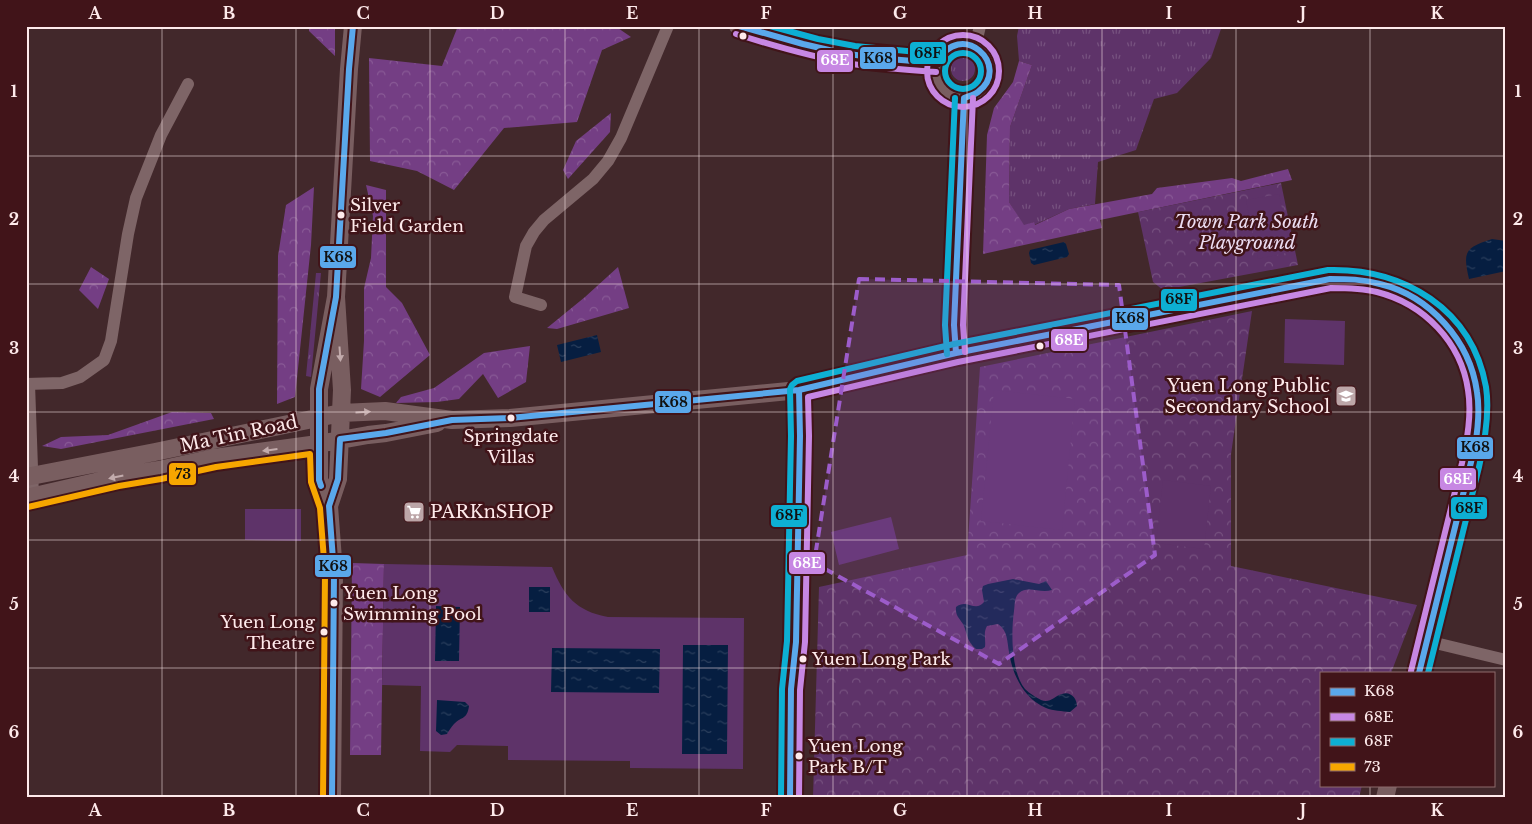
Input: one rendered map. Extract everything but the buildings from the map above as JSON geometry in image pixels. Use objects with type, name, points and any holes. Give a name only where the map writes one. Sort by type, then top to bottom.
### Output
[{"type":"street","points":[[332,798],[334,574],[329,506],[319,480],[318,417],[320,375],[336,297],[353,26]]},
{"type":"street","points":[[541,306],[515,297],[526,246],[544,220],[593,178],[608,161],[621,138],[668,26]]},
{"type":"street","points":[[738,26],[842,53],[899,61],[937,63]]},
{"type":"street","points":[[975,47],[980,26]]},
{"type":"street","points":[[966,44],[975,47],[985,55],[989,64],[990,74],[987,84],[974,96],[954,97],[942,89],[936,76],[937,63],[942,54],[954,46],[966,44]]},
{"type":"street","points":[[30,497],[28,384],[62,382],[80,377],[104,360],[111,341],[128,234],[136,198],[161,135],[188,84]]},
{"type":"street","points":[[956,353],[954,325],[964,98]]},
{"type":"street","name":"Ma Tin Road","points":[[30,497],[117,476],[159,470],[214,458],[318,444],[452,420],[510,418],[799,390],[956,353],[1330,279],[1352,278],[1392,287],[1416,298],[1444,321],[1460,343],[1477,387],[1478,402],[1475,446],[1419,672]]},
{"type":"street","points":[[329,506],[338,480],[341,413],[342,381],[336,297]]},
{"type":"street","points":[[790,798],[791,689],[796,642],[800,436],[799,390]]},
{"type":"street","name":"Ma Tin Road","points":[[29,476],[341,413],[385,411],[452,420]]},
{"type":"street","points":[[1427,641],[1506,660]]},
{"type":"highlighted area","points":[[859,279],[1119,285],[1155,555],[999,664],[814,563]]},
{"type":"green space","points":[[309,26],[335,26],[335,56],[309,31]]},
{"type":"green space","points":[[458,26],[615,26],[631,37],[602,50],[577,122],[504,128],[454,190],[417,171],[370,161],[369,58],[442,66]]},
{"type":"green space","points":[[1019,26],[1222,26],[1211,58],[1177,93],[1154,99],[1136,150],[1098,162],[1095,204],[1069,209],[1034,225],[1034,222],[1024,226],[1009,202],[1010,127],[1032,65],[1019,61],[1017,36]]},
{"type":"green space","points":[[963,57],[972,60],[975,69],[972,78],[963,81],[954,78],[951,69],[954,60]]},
{"type":"green space","points":[[1019,61],[1032,65],[1010,127],[1009,202],[1024,225],[1034,222],[1035,225],[1069,209],[1152,194],[1157,188],[1232,178],[1241,181],[1288,169],[1292,180],[1100,220],[1102,228],[983,254],[987,135],[994,108],[1013,82]]},
{"type":"green space","points":[[611,113],[610,132],[568,179],[563,170],[576,141]]},
{"type":"green space","name":"Town Park South Playground","points":[[1281,183],[1298,265],[1163,290],[1153,282],[1138,212]]},
{"type":"green space","points":[[366,185],[386,190],[386,287],[402,303],[430,355],[380,397],[361,389],[364,341],[364,288],[371,258],[373,216]]},
{"type":"green space","points":[[314,187],[311,245],[295,397],[277,404],[278,256],[286,205]]},
{"type":"green space","points":[[1279,194],[1291,252],[1258,259],[1246,200]]},
{"type":"green space","points":[[91,267],[109,279],[98,309],[79,290]]},
{"type":"green space","points":[[618,267],[629,308],[557,329],[547,328],[585,297]]},
{"type":"green space","points":[[316,273],[321,273],[311,377],[306,376]]},
{"type":"green space","name":"Yuen Long Park","points":[[1252,311],[1231,454],[1231,566],[1417,605],[1391,672],[1320,672],[1320,786],[1362,786],[1359,798],[813,798],[819,587],[967,555],[980,367]]},
{"type":"green space","points":[[1285,319],[1345,321],[1344,365],[1284,363]]},
{"type":"green space","points":[[530,346],[526,382],[498,398],[483,374],[459,399],[437,402],[396,403],[401,397],[434,388],[484,353]]},
{"type":"green space","points":[[994,390],[1075,399],[1062,530],[981,521]]},
{"type":"green space","points":[[172,412],[211,413],[214,419],[61,449],[42,446],[61,437],[108,435]]},
{"type":"green space","points":[[1163,480],[1211,486],[1204,549],[1156,543]]},
{"type":"green space","points":[[245,509],[301,509],[301,541],[245,540]]},
{"type":"green space","points":[[891,517],[899,549],[839,565],[831,532]]},
{"type":"green space","points":[[352,563],[384,564],[381,755],[350,755]]},
{"type":"green space","name":"Yuen Long Swimming Pool","points":[[384,564],[552,567],[561,586],[572,601],[587,611],[608,617],[744,618],[743,769],[630,768],[630,761],[508,760],[508,746],[457,745],[450,752],[420,751],[421,686],[382,685]]},
{"type":"water","points":[[1492,239],[1506,241],[1506,271],[1469,279],[1466,263],[1468,252],[1476,245]]},
{"type":"water","points":[[1064,242],[1069,254],[1067,257],[1034,265],[1031,263],[1030,250]]},
{"type":"water","points":[[597,335],[601,352],[561,362],[557,345]]},
{"type":"water","points":[[1013,579],[1039,584],[1046,581],[1052,590],[1026,590],[1019,593],[1015,599],[1012,629],[1013,651],[1020,682],[1025,689],[1044,701],[1065,693],[1071,695],[1075,698],[1077,706],[1070,712],[1046,708],[1031,699],[1025,692],[1013,669],[1004,630],[998,624],[987,626],[985,647],[976,649],[969,641],[964,626],[957,616],[956,607],[964,604],[977,606],[984,602],[983,586]]},
{"type":"water","points":[[529,587],[550,587],[550,612],[529,612]]},
{"type":"water","points":[[436,606],[460,607],[459,661],[435,661]]},
{"type":"water","points":[[683,645],[728,645],[727,754],[682,754]]},
{"type":"water","points":[[552,648],[660,649],[659,693],[551,692]]},
{"type":"water","points":[[437,700],[465,702],[469,706],[465,716],[454,724],[447,734],[441,735],[436,731]]},
{"type":"transit line","name":"K68","points":[[321,486],[319,480],[319,389],[336,297],[353,26]]},
{"type":"transit line","name":"K68","points":[[739,26],[803,44],[842,53],[877,58],[937,63],[947,50],[958,44],[969,45],[979,50],[986,59],[990,70],[987,81],[978,92],[964,98],[954,325],[956,353]]},
{"type":"transit line","name":"68F","points":[[770,26],[818,39],[855,46],[938,54]]},
{"type":"transit line","name":"68E","points":[[736,34],[793,51],[852,64],[936,72]]},
{"type":"transit line","name":"68E","points":[[963,35],[983,41],[993,51],[999,71],[993,91],[983,101],[963,107],[943,101],[933,91],[927,71],[933,51],[943,41],[963,35]]},
{"type":"transit line","name":"68F","points":[[963,53],[970,54],[976,58],[980,64],[981,71],[980,78],[976,84],[970,88],[963,89],[956,88],[950,84],[946,78],[945,71],[946,64],[950,58],[956,54],[963,53]]},
{"type":"transit line","name":"68F","points":[[947,354],[945,325],[955,98]]},
{"type":"transit line","name":"68E","points":[[965,352],[963,325],[973,98]]},
{"type":"transit line","name":"68F","points":[[781,798],[782,689],[787,641],[791,436],[790,389],[792,385],[797,381],[954,344],[1328,270],[1356,271],[1383,276],[1408,286],[1430,298],[1450,315],[1466,336],[1478,359],[1486,387],[1487,417],[1481,457],[1428,672]]},
{"type":"transit line","name":"K68","points":[[332,798],[334,573],[329,506],[338,479],[340,439],[386,433],[452,420],[510,418],[799,390],[956,353],[1330,279],[1374,282],[1398,290],[1415,299],[1445,323],[1466,355],[1473,373],[1478,406],[1475,446],[1419,672]]},
{"type":"transit line","name":"68E","points":[[799,798],[800,690],[805,642],[808,397],[958,362],[1331,288],[1377,292],[1394,298],[1425,316],[1449,341],[1464,372],[1468,390],[1469,418],[1462,463],[1411,671]]},
{"type":"transit line","name":"K68","points":[[790,798],[791,689],[796,642],[800,436],[799,390]]},
{"type":"transit line","name":"73","points":[[28,507],[119,486],[216,467],[310,454],[311,482],[320,508],[325,573],[323,798]]},
{"type":"place","name":"Silver Field Garden","points":[[341,215]]},
{"type":"place","name":"Yuen Long Public Secondary School","points":[[1346,396]]},
{"type":"place","name":"Springdate Villas","points":[[511,418]]},
{"type":"place","name":"PARKnSHOP","points":[[414,512]]},
{"type":"place","name":"Yuen Long Swimming Pool","points":[[334,603]]},
{"type":"place","name":"Yuen Long Theatre","points":[[324,632]]},
{"type":"place","name":"Yuen Long Park","points":[[803,659]]},
{"type":"place","name":"Yuen Long Park B/T","points":[[799,756]]}]
